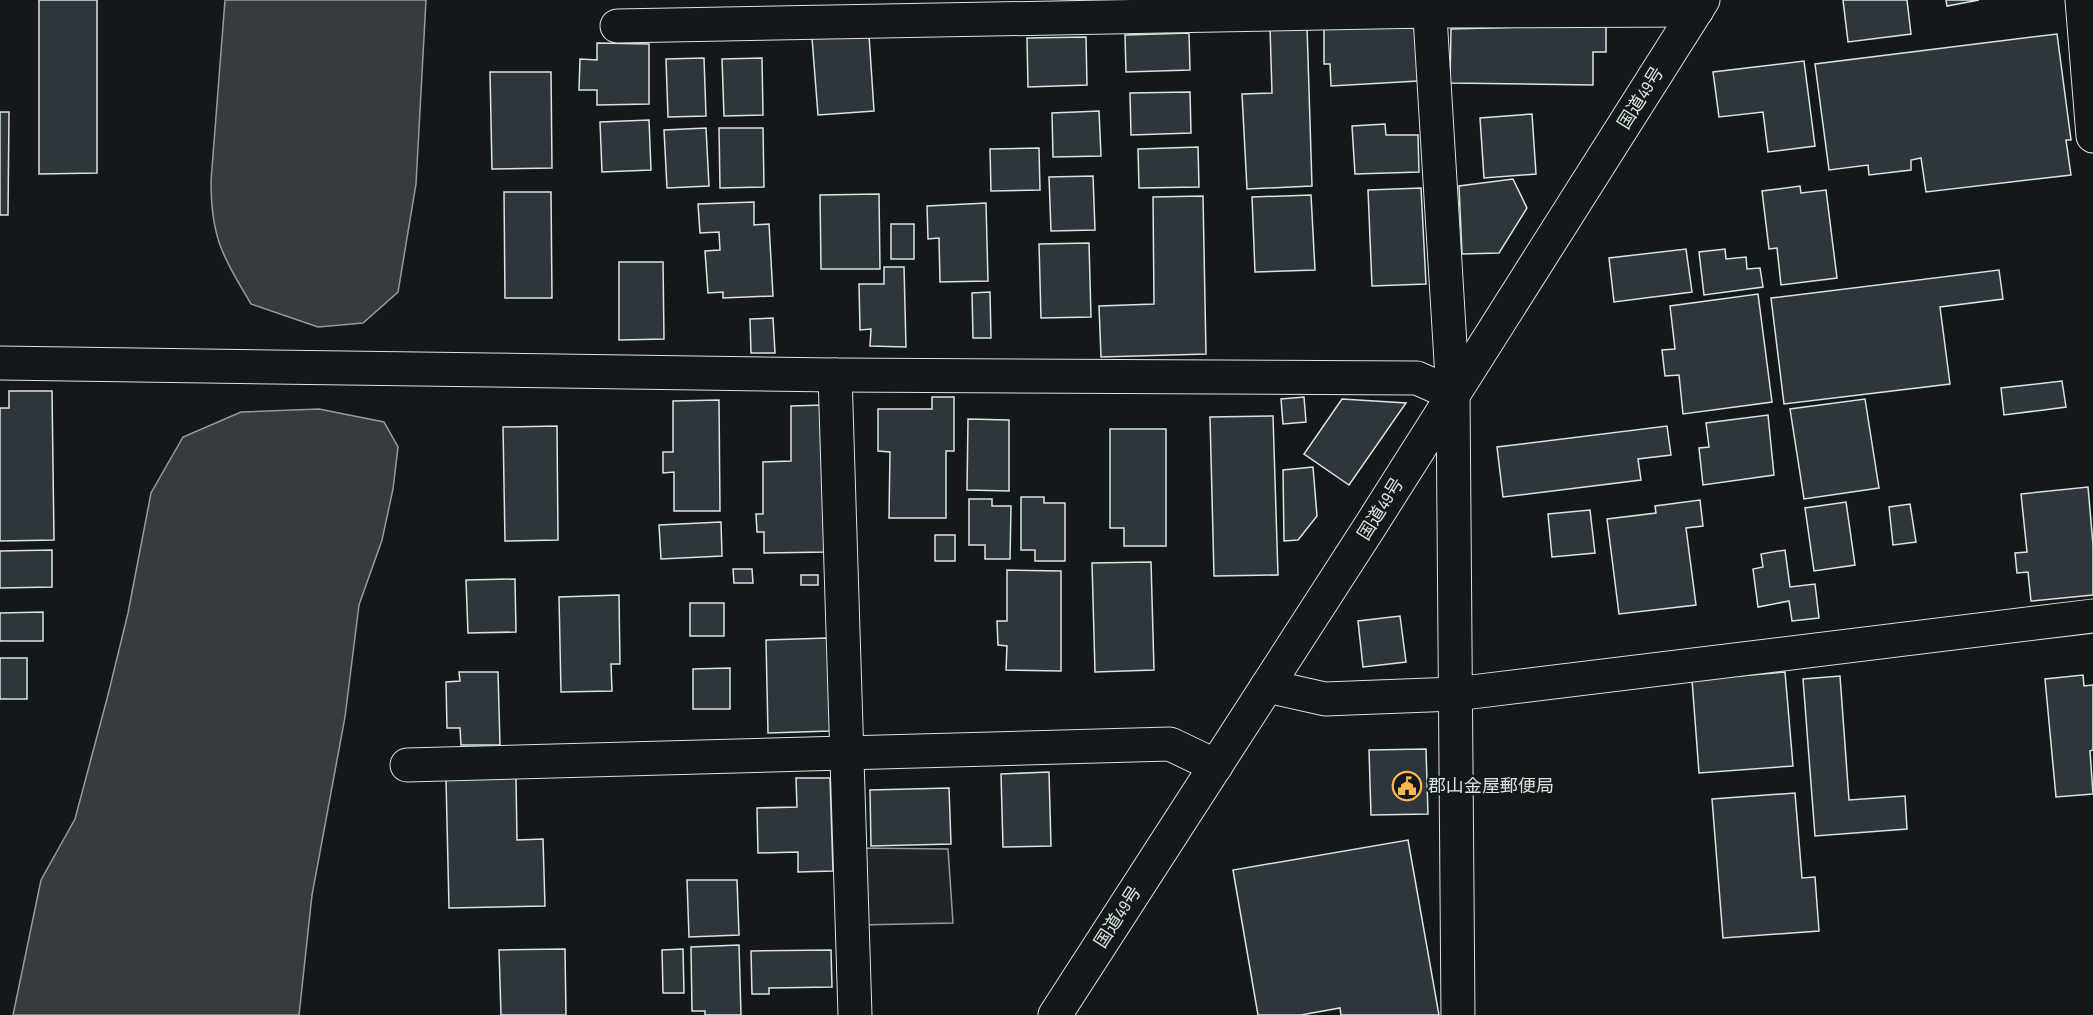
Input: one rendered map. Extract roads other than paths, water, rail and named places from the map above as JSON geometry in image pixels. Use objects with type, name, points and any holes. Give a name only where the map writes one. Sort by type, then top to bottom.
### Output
[{"type":"main road","points":[[2082,0],[2093,136]]},
{"type":"main road","points":[[1429,5],[1453,394],[1458,1015]]},
{"type":"main road","points":[[617,26],[1429,5],[1700,5]]},
{"type":"main road","name":"国道49号","points":[[1055,1015],[1700,5]]},
{"type":"main road","points":[[0,363],[835,375],[1417,378],[1453,394]]},
{"type":"main road","points":[[835,375],[855,1015]]},
{"type":"main road","points":[[1267,686],[1325,699],[1455,694],[2093,616]]},
{"type":"main road","points":[[406,765],[1170,744],[1216,766]]},
{"type":"place","name":"郡山金屋郵便局","points":[[1407,786]]}]
